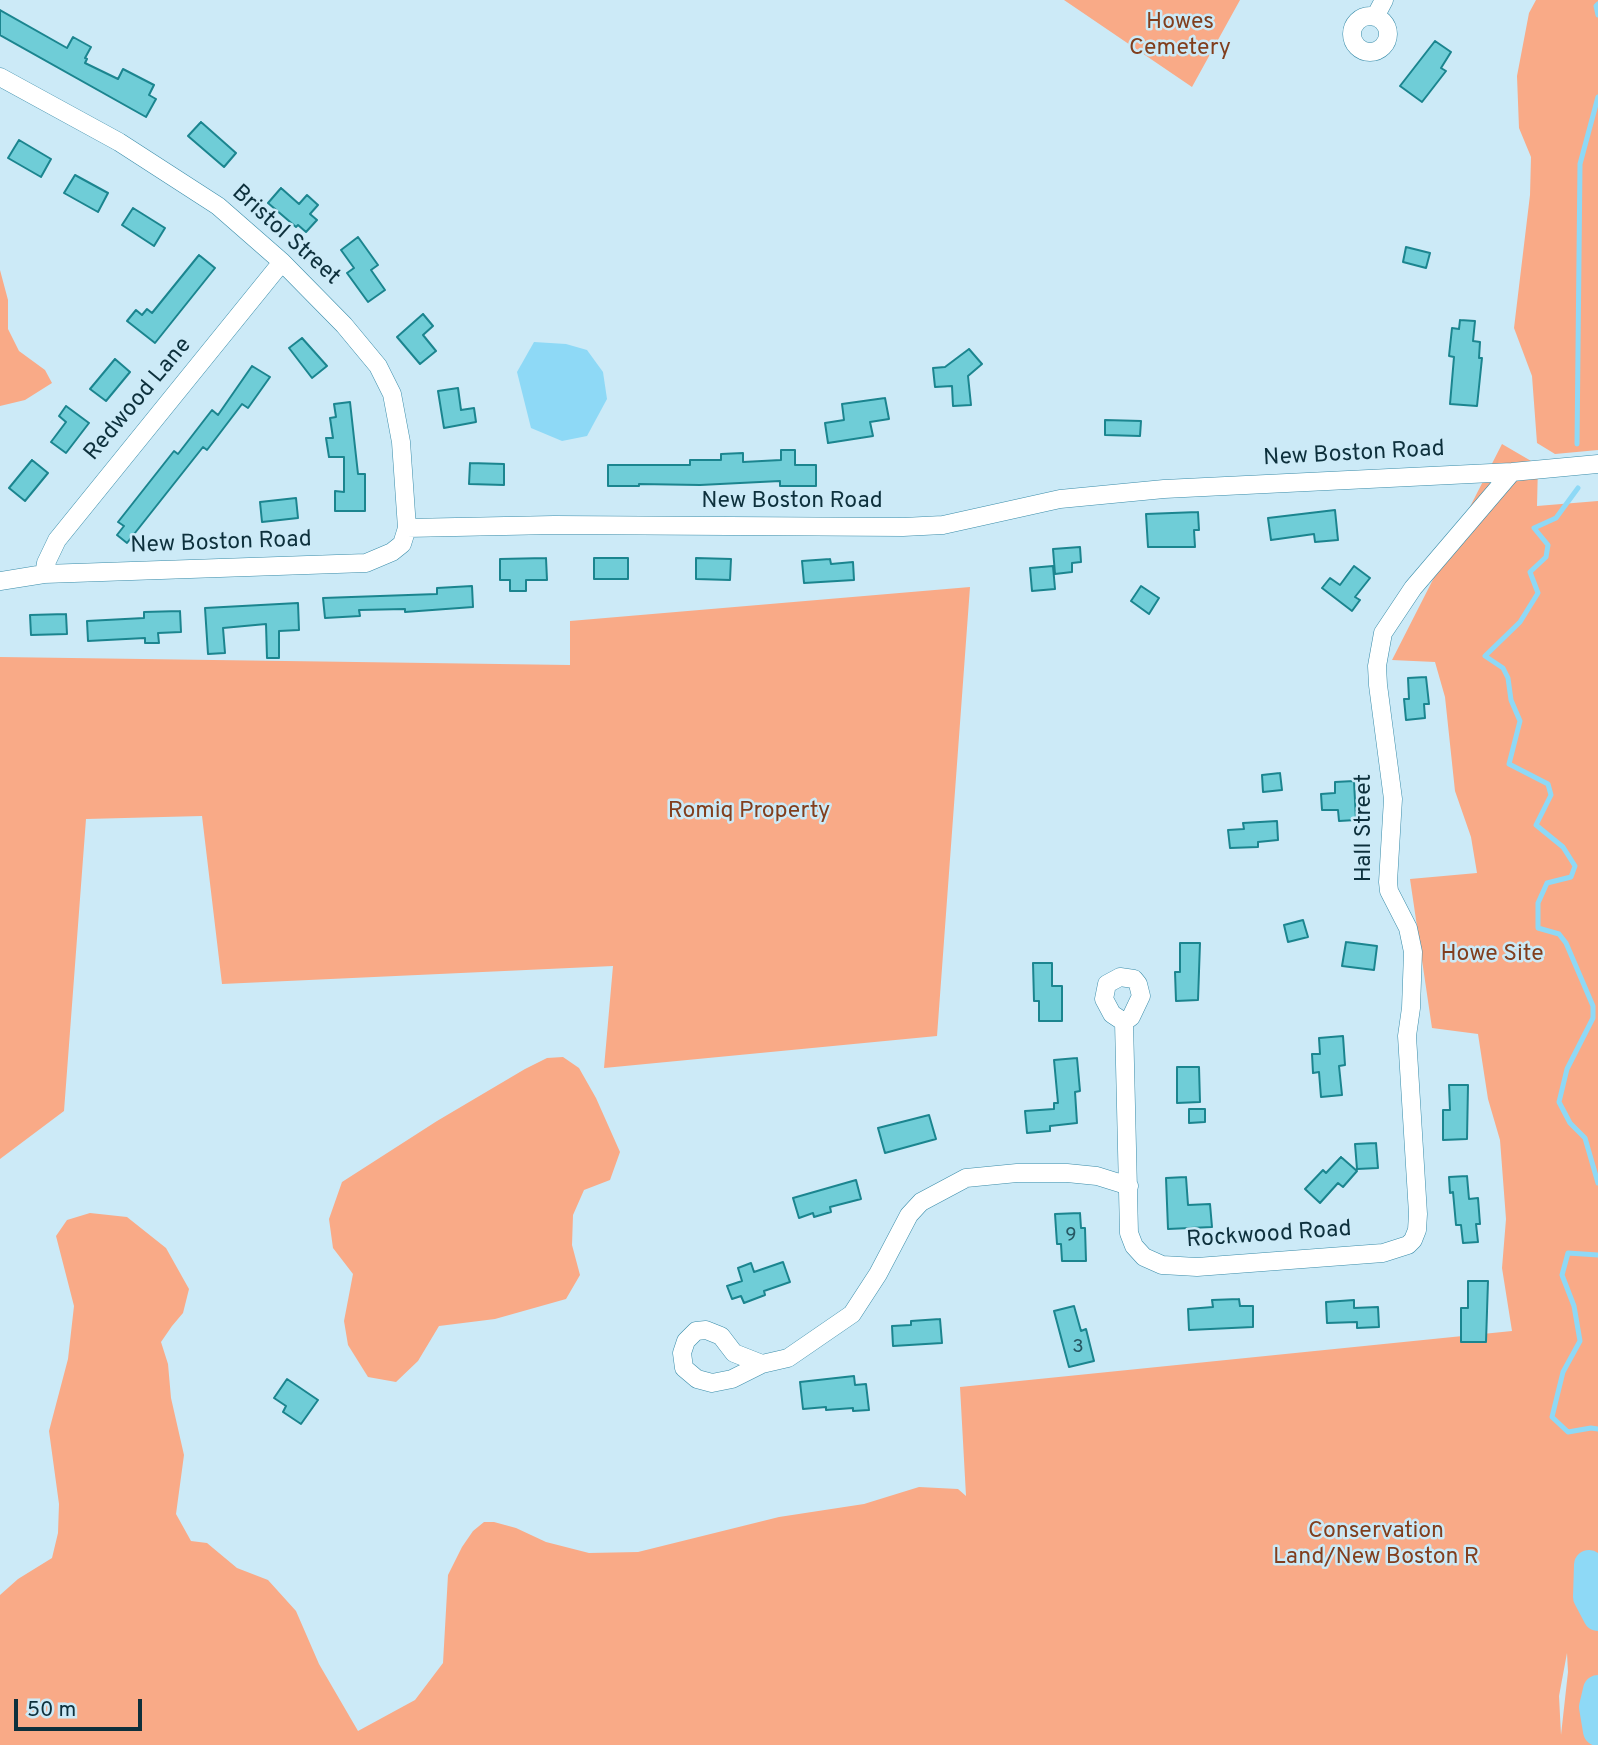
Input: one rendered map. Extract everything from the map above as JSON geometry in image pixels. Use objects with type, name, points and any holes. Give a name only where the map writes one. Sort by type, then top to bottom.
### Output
[{"type":"street","points":[[1375,17],[1384,0]]},
{"type":"street","name":"Bristol Street","points":[[0,77],[119,142],[218,206],[282,262],[344,325],[378,366],[397,412],[407,528]]},
{"type":"street","name":"Redwood Lane","points":[[44,574],[57,540],[282,262]]},
{"type":"street","name":"New Boston Road","points":[[0,581],[44,574],[366,563],[392,552],[402,544],[407,528],[554,525],[943,525],[1060,499],[1164,489],[1512,472],[1598,464]]},
{"type":"street","name":"Hall Street","points":[[1390,1251],[1408,1245],[1417,1230],[1406,1036],[1411,1009],[1413,952],[1408,928],[1389,891],[1393,799],[1378,685],[1379,650],[1383,633],[1413,588],[1512,472]]},
{"type":"street","name":"Rockwood Road","points":[[1124,1022],[1129,1233],[1144,1257],[1175,1267],[1390,1251]]},
{"type":"street","points":[[762,1364],[788,1358],[852,1314],[884,1263],[909,1215],[921,1202],[966,1178],[982,1175],[1067,1173],[1097,1176],[1129,1186]]},
{"type":"green space","name":"Howes Cemetery","points":[[1064,0],[1240,0],[1192,87]]},
{"type":"green space","points":[[1536,0],[1598,0],[1598,450],[1555,454],[1537,443],[1532,376],[1514,328],[1530,195],[1531,157],[1519,128],[1517,76],[1529,13]]},
{"type":"green space","points":[[0,270],[8,300],[8,329],[19,351],[45,370],[52,383],[25,400],[0,406]]},
{"type":"green space","points":[[1502,444],[1538,465],[1537,506],[1598,501],[1598,1745],[0,1745],[0,1595],[18,1579],[52,1558],[58,1533],[59,1504],[49,1431],[68,1359],[74,1306],[56,1236],[67,1220],[90,1213],[127,1217],[166,1248],[189,1289],[183,1313],[161,1342],[168,1364],[171,1398],[184,1455],[176,1514],[191,1541],[207,1543],[237,1568],[268,1580],[296,1611],[319,1664],[358,1731],[415,1700],[443,1663],[448,1575],[462,1547],[473,1531],[484,1522],[516,1528],[546,1542],[589,1553],[638,1552],[779,1517],[864,1504],[919,1487],[958,1489],[966,1496],[960,1387],[1512,1331],[1502,1268],[1506,1219],[1500,1140],[1488,1099],[1478,1034],[1432,1028],[1410,879],[1477,873],[1471,837],[1455,791],[1445,697],[1435,662],[1392,660]],"holes":[[[1567,1653],[1568,1672],[1561,1735],[1559,1696]]]},
{"type":"green space","name":"Romiq Property","points":[[970,587],[937,1036],[604,1068],[613,966],[222,984],[202,816],[86,819],[64,1111],[0,1159],[0,657],[570,665],[570,621]]},
{"type":"green space","points":[[563,1057],[579,1068],[596,1098],[620,1152],[610,1180],[584,1190],[573,1215],[572,1245],[580,1275],[566,1299],[495,1319],[439,1326],[418,1361],[396,1382],[368,1377],[348,1345],[344,1321],[353,1274],[333,1248],[329,1219],[342,1182],[525,1069],[547,1058]]},
{"type":"water","points":[[534,342],[566,344],[587,350],[603,372],[607,399],[587,436],[562,441],[531,428],[517,372]]},
{"type":"building","points":[[0,10],[67,48],[73,37],[91,47],[85,63],[118,79],[123,69],[154,85],[149,95],[156,99],[146,117],[0,35]]},
{"type":"building","points":[[1435,41],[1451,52],[1441,68],[1446,71],[1422,102],[1400,86]]},
{"type":"building","points":[[201,122],[236,153],[224,167],[188,136]]},
{"type":"building","points":[[19,140],[51,159],[41,177],[8,158]]},
{"type":"building","points":[[75,175],[108,193],[98,212],[64,193]]},
{"type":"building","points":[[281,188],[299,204],[307,195],[318,205],[310,214],[317,220],[306,232],[268,203]]},
{"type":"building","points":[[133,208],[165,228],[154,246],[122,225]]},
{"type":"building","points":[[358,237],[378,265],[371,270],[385,290],[368,302],[347,273],[354,268],[341,250]]},
{"type":"building","points":[[1406,247],[1430,253],[1426,268],[1403,262]]},
{"type":"building","points":[[199,255],[215,268],[155,343],[127,321],[136,310],[142,315],[147,309],[152,313]]},
{"type":"building","points":[[423,314],[433,326],[423,335],[436,351],[420,364],[397,337]]},
{"type":"building","points":[[1460,320],[1475,321],[1473,341],[1480,342],[1479,358],[1482,358],[1477,406],[1450,404],[1454,357],[1449,356],[1452,328],[1459,329]]},
{"type":"building","points":[[302,338],[327,366],[312,378],[289,348]]},
{"type":"building","points":[[969,349],[982,364],[968,376],[971,405],[953,406],[952,386],[935,387],[933,368],[945,367]]},
{"type":"building","points":[[115,359],[130,372],[106,401],[90,389]]},
{"type":"building","points":[[252,366],[270,377],[248,408],[242,404],[207,450],[203,447],[127,543],[117,535],[124,526],[118,522],[174,451],[178,454],[212,410],[218,415]]},
{"type":"building","points":[[458,388],[461,410],[474,408],[476,422],[444,428],[438,391]]},
{"type":"building","points":[[885,398],[889,419],[870,422],[873,436],[828,443],[825,423],[844,420],[842,404]]},
{"type":"building","points":[[350,402],[358,474],[365,474],[365,511],[335,511],[335,491],[344,492],[344,457],[329,457],[326,438],[333,438],[330,418],[336,417],[334,404]]},
{"type":"building","points":[[66,406],[89,423],[66,453],[51,442],[66,422],[59,416]]},
{"type":"building","points":[[1105,420],[1141,421],[1140,436],[1105,435]]},
{"type":"building","points":[[781,450],[795,450],[795,465],[816,465],[816,486],[780,486],[780,481],[608,486],[608,465],[690,465],[690,460],[721,460],[721,454],[743,453],[743,462],[781,460]]},
{"type":"building","points":[[32,460],[48,473],[25,501],[9,488]]},
{"type":"building","points":[[470,463],[504,464],[504,485],[469,484]]},
{"type":"building","points":[[296,498],[298,518],[262,522],[260,502]]},
{"type":"building","points":[[1335,510],[1338,540],[1315,542],[1314,534],[1271,540],[1268,518]]},
{"type":"building","points":[[1198,512],[1199,530],[1194,530],[1195,547],[1148,547],[1146,514]]},
{"type":"building","points":[[1080,547],[1081,562],[1072,563],[1072,572],[1055,574],[1053,549]]},
{"type":"building","points":[[546,558],[547,580],[526,580],[526,591],[510,591],[510,580],[500,580],[500,559]]},
{"type":"building","points":[[594,558],[628,558],[628,579],[594,579]]},
{"type":"building","points":[[696,558],[731,559],[730,580],[696,579]]},
{"type":"building","points":[[830,559],[831,564],[853,562],[854,580],[804,583],[802,561]]},
{"type":"building","points":[[1053,566],[1055,589],[1032,591],[1030,568]]},
{"type":"building","points":[[1354,566],[1370,578],[1355,597],[1360,600],[1352,611],[1322,588],[1330,578],[1340,585]]},
{"type":"building","points":[[472,586],[473,607],[405,612],[405,609],[359,610],[360,616],[325,618],[323,598],[437,594],[437,588]]},
{"type":"building","points":[[1141,586],[1159,598],[1149,614],[1131,601]]},
{"type":"building","points":[[298,603],[299,630],[279,631],[279,658],[267,658],[266,624],[223,628],[225,653],[208,654],[205,608]]},
{"type":"building","points":[[180,611],[181,632],[158,633],[159,643],[145,643],[145,638],[88,641],[87,621],[144,618],[144,612]]},
{"type":"building","points":[[66,614],[67,634],[31,635],[30,615]]},
{"type":"building","points":[[1426,677],[1429,704],[1424,704],[1425,718],[1406,720],[1404,699],[1409,699],[1408,678]]},
{"type":"building","points":[[1280,773],[1282,790],[1263,792],[1262,775]]},
{"type":"building","points":[[1354,781],[1356,820],[1339,821],[1338,810],[1322,810],[1321,794],[1335,793],[1335,782]]},
{"type":"building","points":[[1277,821],[1278,840],[1258,842],[1258,847],[1230,848],[1228,830],[1244,829],[1243,823]]},
{"type":"building","points":[[1303,920],[1308,937],[1288,942],[1284,925]]},
{"type":"building","points":[[1346,942],[1377,946],[1374,970],[1342,966]]},
{"type":"building","points":[[1180,943],[1200,943],[1198,1000],[1176,1001],[1175,972],[1180,972]]},
{"type":"building","points":[[1033,963],[1052,963],[1052,986],[1062,986],[1062,1021],[1039,1021],[1039,1001],[1034,1001]]},
{"type":"building","points":[[1343,1036],[1345,1065],[1339,1066],[1342,1095],[1321,1097],[1319,1072],[1313,1073],[1312,1054],[1320,1054],[1319,1038]]},
{"type":"building","points":[[1077,1058],[1080,1091],[1075,1092],[1077,1123],[1050,1126],[1050,1131],[1027,1133],[1025,1111],[1054,1109],[1054,1103],[1058,1103],[1054,1060]]},
{"type":"building","points":[[1177,1067],[1199,1067],[1200,1102],[1177,1103]]},
{"type":"building","points":[[1449,1085],[1468,1085],[1467,1139],[1443,1140],[1443,1110],[1450,1110]]},
{"type":"building","points":[[1189,1109],[1205,1109],[1205,1122],[1189,1123]]},
{"type":"building","points":[[929,1115],[936,1139],[885,1153],[878,1128]]},
{"type":"building","points":[[1376,1143],[1378,1168],[1357,1169],[1355,1144]]},
{"type":"building","points":[[1341,1157],[1357,1171],[1343,1187],[1338,1183],[1320,1203],[1305,1189],[1323,1170],[1326,1173]]},
{"type":"building","points":[[1467,1176],[1469,1199],[1478,1198],[1480,1224],[1476,1224],[1478,1242],[1463,1243],[1461,1225],[1456,1225],[1449,1177]]},
{"type":"building","points":[[1186,1177],[1188,1205],[1210,1204],[1212,1227],[1168,1229],[1166,1178]]},
{"type":"building","points":[[856,1180],[861,1199],[830,1207],[831,1212],[814,1217],[813,1213],[799,1218],[793,1198]]},
{"type":"building","points":[[1080,1213],[1081,1228],[1085,1228],[1086,1261],[1062,1261],[1061,1244],[1057,1244],[1055,1214]]},
{"type":"building","points":[[783,1262],[790,1282],[764,1291],[765,1295],[744,1303],[741,1296],[732,1299],[727,1286],[742,1281],[738,1268],[751,1263],[754,1272]]},
{"type":"building","points":[[1468,1281],[1488,1281],[1486,1342],[1461,1342],[1461,1308],[1468,1308]]},
{"type":"building","points":[[1239,1299],[1240,1306],[1253,1306],[1253,1327],[1189,1330],[1188,1309],[1213,1307],[1212,1300]]},
{"type":"building","points":[[1354,1300],[1354,1308],[1378,1307],[1379,1327],[1357,1328],[1357,1322],[1327,1323],[1326,1302]]},
{"type":"building","points":[[1074,1306],[1081,1331],[1086,1329],[1094,1361],[1069,1367],[1054,1311]]},
{"type":"building","points":[[940,1319],[942,1343],[893,1346],[892,1326],[911,1325],[911,1321]]},
{"type":"building","points":[[854,1376],[855,1385],[866,1384],[869,1410],[826,1410],[826,1407],[803,1409],[800,1382]]},
{"type":"building","points":[[287,1379],[318,1400],[301,1424],[283,1412],[286,1406],[274,1398]]},
{"type":"waterway","points":[[1598,4],[1598,15]]},
{"type":"waterway","points":[[1577,444],[1580,164],[1598,97]]},
{"type":"waterway","points":[[1578,488],[1556,518],[1534,528],[1548,545],[1546,557],[1530,572],[1538,593],[1520,622],[1485,656],[1503,668],[1508,678],[1511,700],[1520,721],[1509,764],[1548,784],[1551,795],[1536,825],[1563,847],[1575,866],[1571,877],[1547,883],[1538,903],[1538,928],[1559,934],[1566,943],[1593,1006],[1593,1018],[1567,1069],[1559,1102],[1570,1123],[1585,1138],[1598,1183]]},
{"type":"waterway","points":[[1598,1255],[1568,1253],[1562,1275],[1574,1306],[1580,1341],[1563,1372],[1552,1417],[1568,1432],[1598,1429]]},
{"type":"waterway","points":[[1589,1565],[1598,1565]]},
{"type":"waterway","points":[[1589,1565],[1588,1597],[1598,1616]]},
{"type":"waterway","points":[[1598,1690],[1594,1707],[1598,1731]]},
{"type":"park label","name":"Howe Site","points":[[1492,955]]},
{"type":"park label","name":"Conservation Land/New Boston R","points":[[1376,1545]]}]
